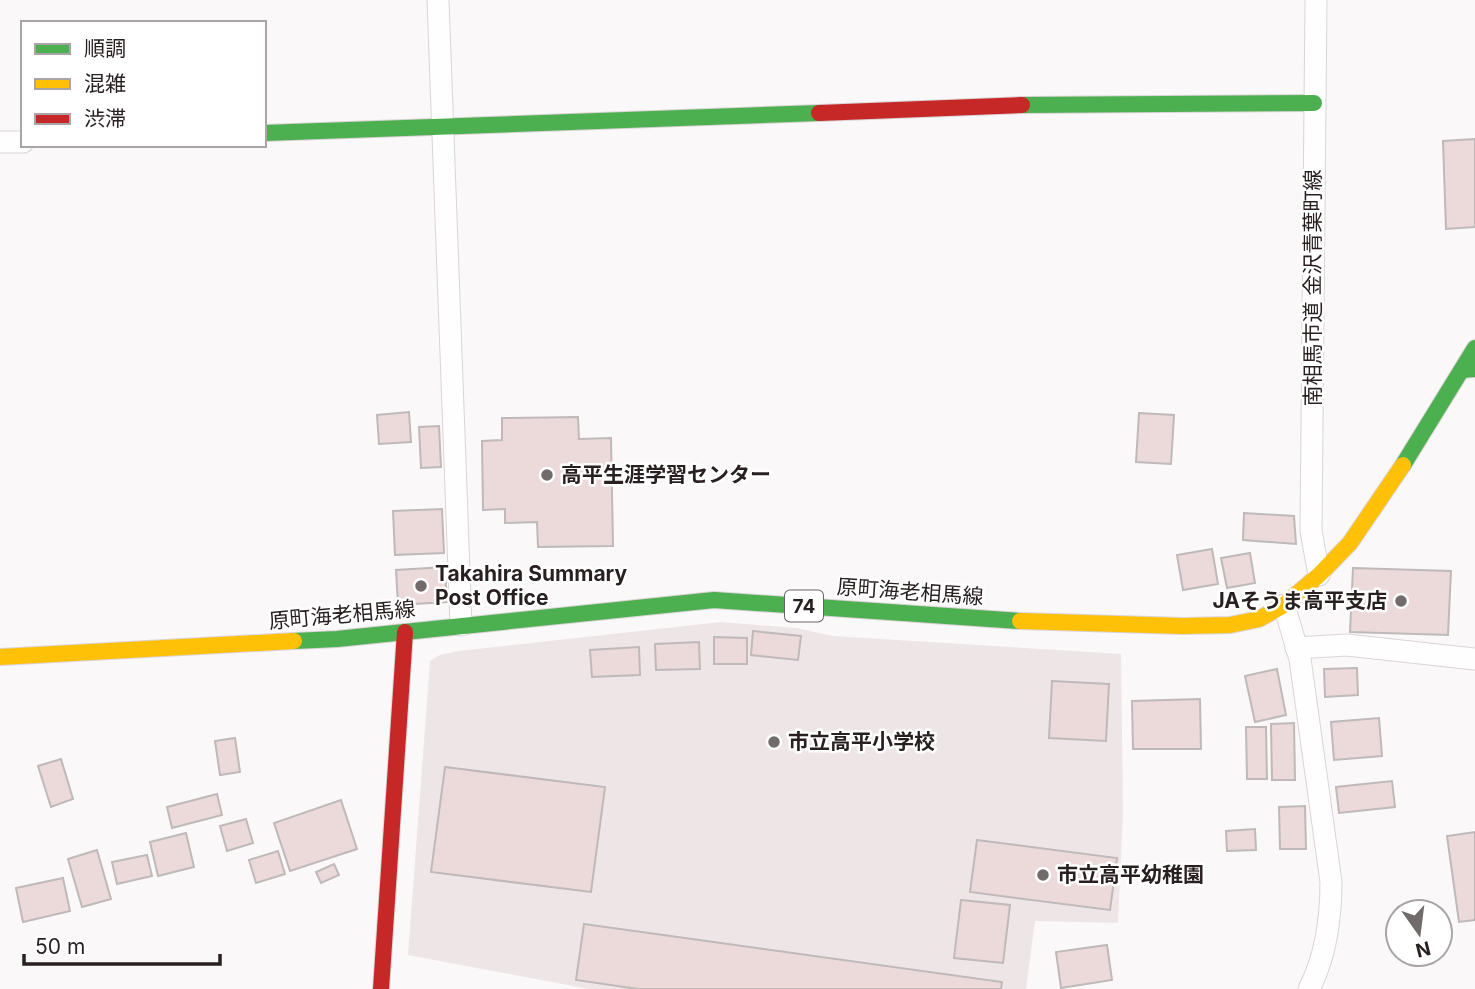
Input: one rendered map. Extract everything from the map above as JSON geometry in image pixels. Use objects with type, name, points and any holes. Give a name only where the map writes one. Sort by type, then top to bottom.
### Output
[{"type":"main road","points":[[266,133],[1029,105],[1314,103]]},
{"type":"main road","name":"原町海老相馬線","points":[[0,657],[337,639],[714,600],[1057,624],[1230,625],[1259,619],[1283,605],[1319,575],[1350,543],[1469,369],[1475,348]]},
{"type":"main road","points":[[381,989],[405,632]]},
{"type":"street","points":[[439,0],[461,625]]},
{"type":"street","name":"南相馬市道 金沢青葉町線","points":[[1316,0],[1311,531],[1319,575]]},
{"type":"street","points":[[0,142],[21,142]]},
{"type":"street","points":[[1283,605],[1296,648],[1318,780],[1331,882],[1331,909],[1322,955],[1308,989]]},
{"type":"street","points":[[1296,648],[1347,645],[1475,659]]},
{"type":"shaded area","name":"市立高平小学校","points":[[721,622],[797,628],[832,636],[1121,654],[1123,812],[1118,923],[1035,921],[1026,989],[589,989],[408,955],[430,661],[440,655],[459,651]]},
{"type":"building","points":[[1475,139],[1475,227],[1446,229],[1443,141]]},
{"type":"building","points":[[409,412],[411,442],[379,444],[377,415]]},
{"type":"building","points":[[1139,413],[1174,415],[1171,464],[1136,462]]},
{"type":"building","name":"高平生涯学習センター","points":[[578,417],[579,439],[611,438],[613,546],[538,547],[537,522],[505,523],[505,509],[483,510],[482,441],[502,440],[502,418]]},
{"type":"building","points":[[439,426],[441,467],[421,468],[419,427]]},
{"type":"building","points":[[442,509],[444,553],[395,555],[393,511]]},
{"type":"building","points":[[1244,513],[1294,516],[1296,544],[1243,540]]},
{"type":"building","points":[[1212,549],[1218,584],[1183,590],[1177,555]]},
{"type":"building","points":[[1250,553],[1255,583],[1227,588],[1221,558]]},
{"type":"building","points":[[445,567],[447,602],[398,605],[396,570]]},
{"type":"building","name":"JAそうま高平支店","points":[[1353,568],[1451,571],[1448,635],[1350,632]]},
{"type":"building","points":[[753,631],[801,636],[798,660],[751,655]]},
{"type":"building","points":[[714,637],[747,638],[747,664],[714,664]]},
{"type":"building","points":[[699,642],[700,669],[656,670],[655,644]]},
{"type":"building","points":[[639,647],[640,675],[592,677],[590,650]]},
{"type":"building","points":[[1357,668],[1358,695],[1325,697],[1324,669]]},
{"type":"building","points":[[1277,669],[1286,715],[1255,722],[1245,676]]},
{"type":"building","points":[[1052,681],[1109,684],[1106,741],[1049,738]]},
{"type":"building","points":[[1200,699],[1201,749],[1133,749],[1132,701]]},
{"type":"building","points":[[1379,718],[1382,756],[1334,760],[1331,722]]},
{"type":"building","points":[[1294,723],[1295,780],[1272,780],[1271,724]]},
{"type":"building","points":[[1246,727],[1266,727],[1267,779],[1247,779]]},
{"type":"building","points":[[235,738],[240,772],[220,775],[215,741]]},
{"type":"building","points":[[61,759],[73,799],[51,807],[38,766]]},
{"type":"building","points":[[445,767],[605,787],[591,892],[431,872]]},
{"type":"building","points":[[1392,781],[1395,807],[1339,813],[1336,787]]},
{"type":"building","points":[[217,794],[222,815],[172,828],[167,807]]},
{"type":"building","points":[[341,800],[357,849],[290,871],[274,823]]},
{"type":"building","points":[[1305,806],[1306,849],[1280,849],[1279,807]]},
{"type":"building","points":[[246,819],[253,843],[227,851],[220,826]]},
{"type":"building","points":[[1255,829],[1256,850],[1227,851],[1226,831]]},
{"type":"building","points":[[1475,832],[1475,920],[1459,922],[1447,836]]},
{"type":"building","points":[[186,833],[194,867],[158,876],[150,842]]},
{"type":"building","name":"市立高平幼稚園","points":[[977,840],[1117,858],[1110,910],[970,892]]},
{"type":"building","points":[[97,850],[111,899],[82,907],[68,859]]},
{"type":"building","points":[[278,851],[285,874],[256,883],[249,860]]},
{"type":"building","points":[[147,855],[152,876],[117,884],[112,862]]},
{"type":"building","points":[[334,864],[339,875],[321,883],[316,872]]},
{"type":"building","points":[[63,878],[70,911],[23,922],[16,888]]},
{"type":"building","points":[[961,900],[1010,905],[1003,963],[954,958]]},
{"type":"building","points":[[584,924],[1002,982],[1001,989],[638,989],[576,980]]},
{"type":"building","points":[[1107,945],[1112,980],[1061,988],[1056,952]]},
{"type":"traffic: fast","points":[[1022,105],[1314,103]]},
{"type":"traffic: fast","points":[[266,133],[819,113]]},
{"type":"traffic: fast","points":[[1403,465],[1475,348]]},
{"type":"traffic: fast","points":[[1462,370],[1475,369]]},
{"type":"traffic: fast","points":[[294,641],[337,639],[714,600],[1020,621]]},
{"type":"traffic: slow","points":[[1020,621],[1183,626],[1230,625],[1259,619],[1284,605],[1350,543],[1403,465]]},
{"type":"traffic: slow","points":[[0,657],[294,641]]},
{"type":"traffic: jam","points":[[819,113],[1022,105]]},
{"type":"traffic: jam","points":[[381,989],[405,632]]},
{"type":"place","name":"高平生涯学習センター","points":[[547,475]]},
{"type":"place","name":"Takahira Summary Post Office","points":[[421,586]]},
{"type":"place","name":"JAそうま高平支店","points":[[1401,601]]},
{"type":"place","name":"市立高平小学校","points":[[774,742]]},
{"type":"place","name":"市立高平幼稚園","points":[[1043,875]]}]
